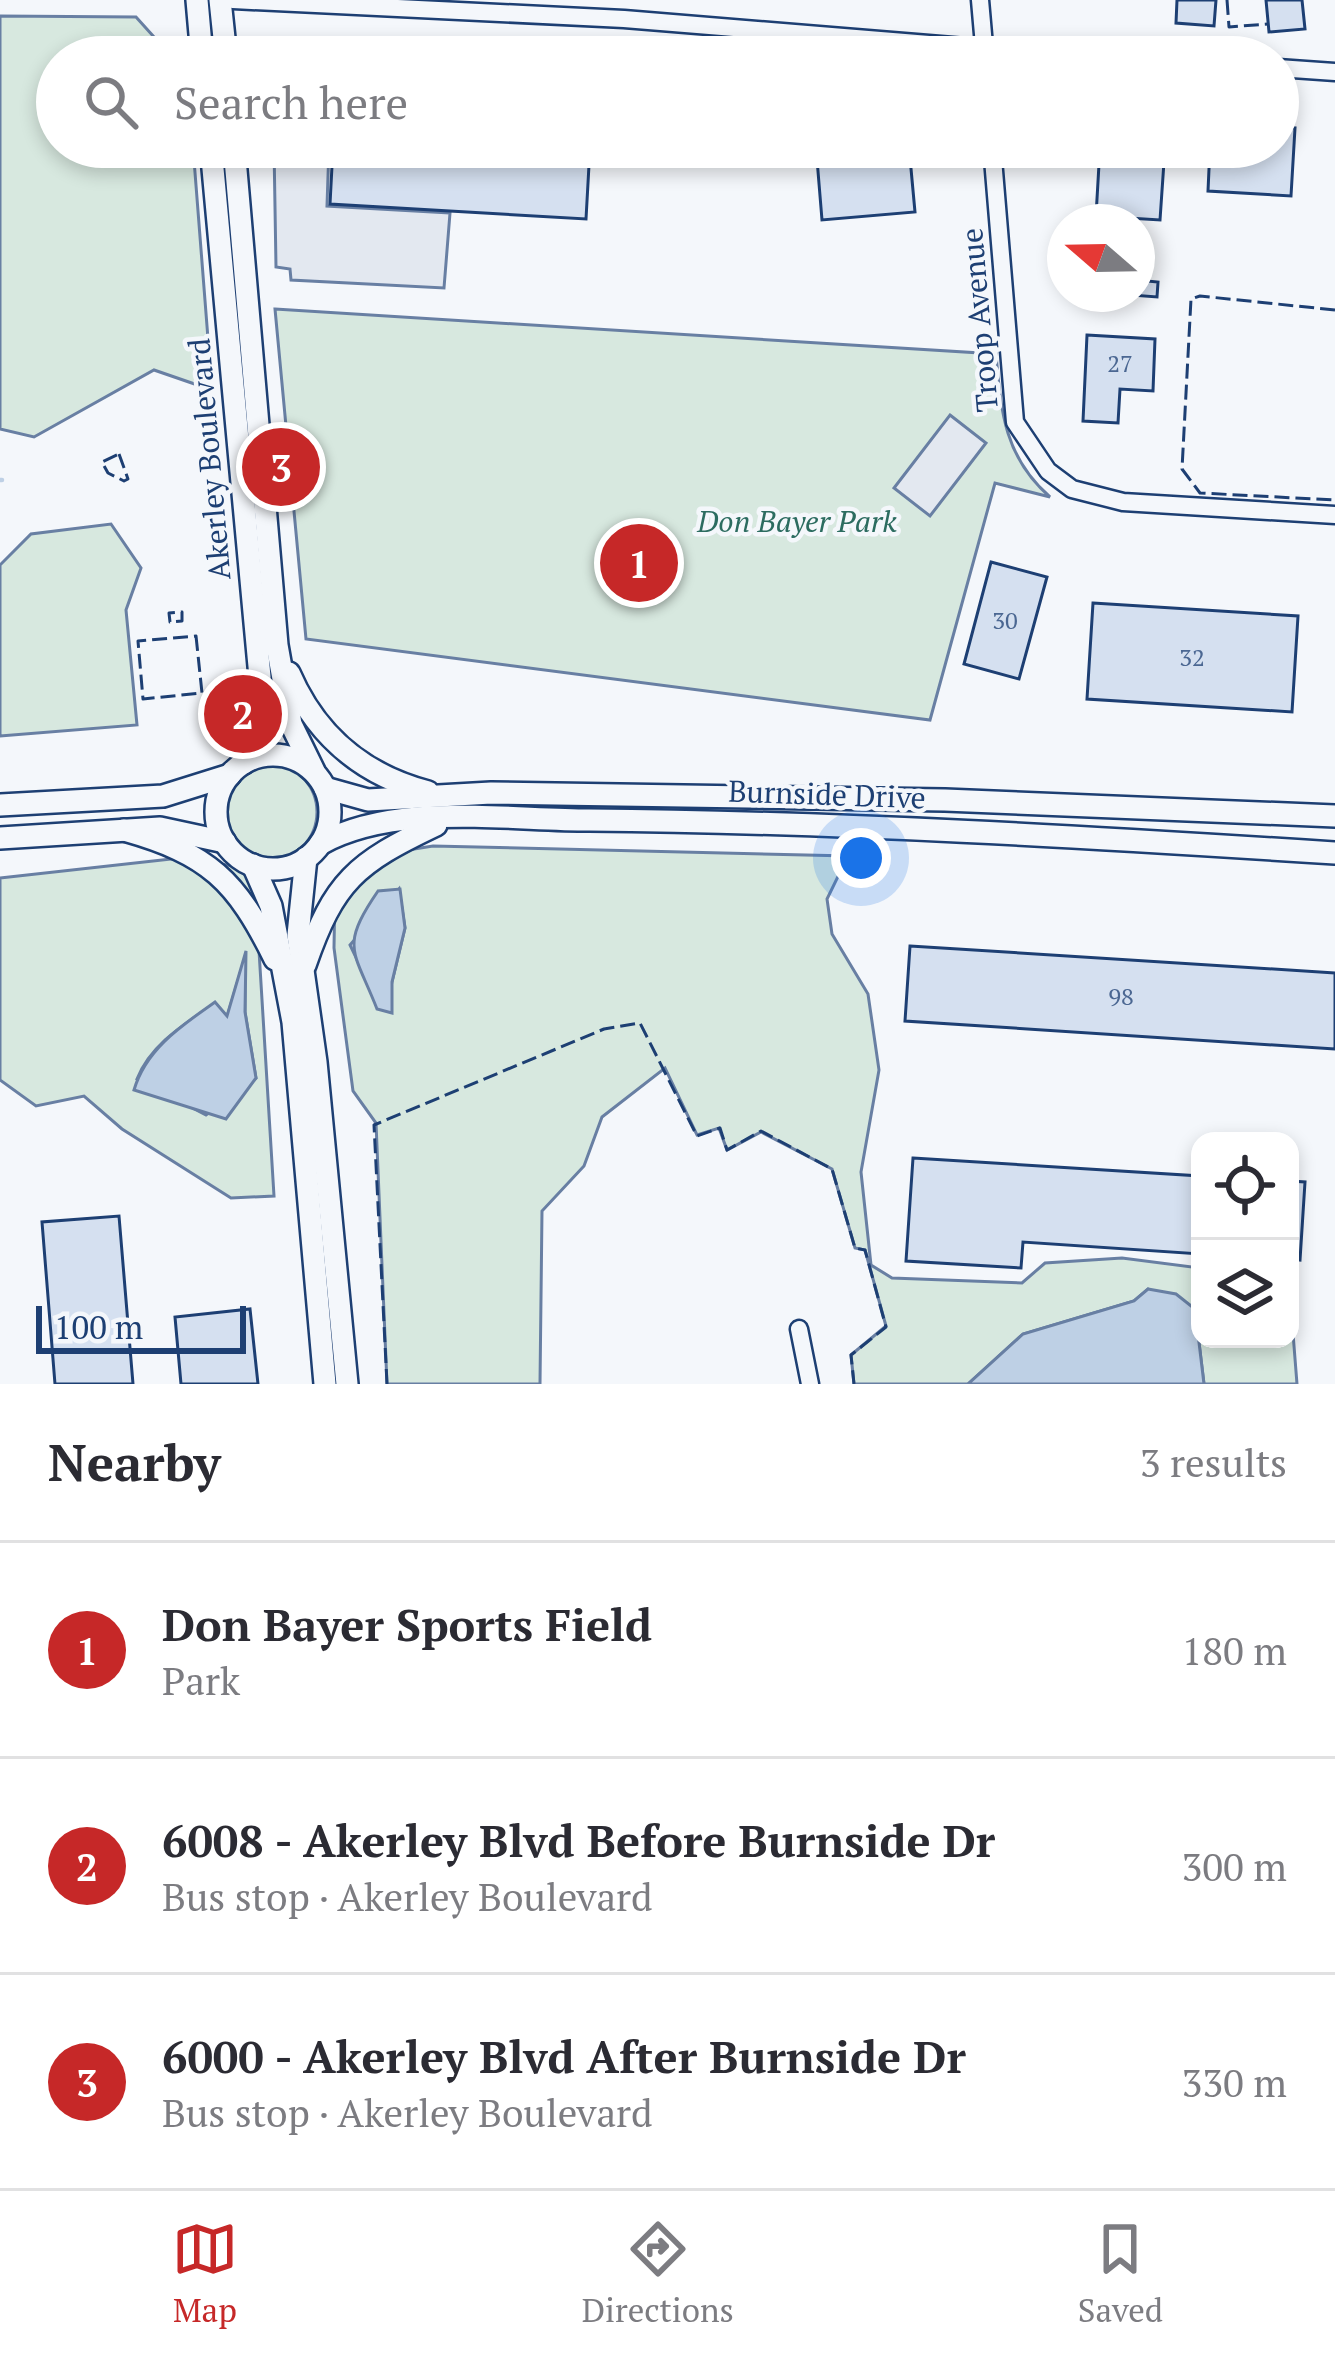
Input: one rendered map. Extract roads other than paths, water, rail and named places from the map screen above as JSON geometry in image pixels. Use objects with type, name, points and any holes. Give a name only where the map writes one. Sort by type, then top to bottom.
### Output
[{"type":"main road","points":[[197,0],[200,36]]},
{"type":"main road","points":[[220,0],[224,36]]},
{"type":"main road","name":"Akerley Boulevard","points":[[213,168],[260,677],[260,722],[237,768]]},
{"type":"main road","name":"Akerley Boulevard","points":[[236,168],[278,645],[291,724],[319,780]]},
{"type":"main road","points":[[278,645],[298,695],[344,752],[447,808]]},
{"type":"main road","points":[[0,805],[163,796],[279,755],[319,780],[330,807],[297,905],[294,974],[325,1384]]},
{"type":"main road","points":[[225,842],[217,808],[237,768]]},
{"type":"main road","name":"Burnside Drive","points":[[319,780],[368,800],[447,808],[809,822],[1335,853]]},
{"type":"main road","name":"Burnside Drive","points":[[313,851],[359,827],[447,808],[945,800],[1335,816]]},
{"type":"main road","points":[[294,974],[341,883],[366,859],[447,808]]},
{"type":"main road","points":[[124,830],[175,845],[223,875],[294,974]]},
{"type":"main road","points":[[0,838],[189,831],[225,842],[253,865],[294,974],[347,1384]]},
{"type":"main road","points":[[253,865],[289,867],[313,851]]},
{"type":"street","points":[[233,0],[447,4],[791,36]]},
{"type":"street","points":[[980,0],[983,36]]},
{"type":"street","points":[[1299,69],[1335,71]]},
{"type":"street","name":"Troop Avenue","points":[[994,168],[1015,422],[1048,471],[1072,489],[1123,502],[1335,515]]},
{"type":"street","points":[[799,1329],[810,1384]]},
{"type":"water","points":[[400,889],[405,928],[392,982],[392,1013],[377,1009],[357,961],[354,938],[378,891]]},
{"type":"water","points":[[246,951],[245,1012],[256,1078],[226,1119],[134,1090],[147,1062],[178,1030],[215,1002],[227,1016]]},
{"type":"water","points":[[1148,1289],[1176,1294],[1191,1306],[1191,1348],[1200,1348],[1204,1384],[968,1384],[1023,1334],[1134,1301]]},
{"type":"place","name":"6000 - Akerley Blvd After Burnside Dr","points":[[281,467]]},
{"type":"place","name":"Don Bayer Sports Field","points":[[639,563]]},
{"type":"place","name":"6008 - Akerley Blvd Before Burnside Dr","points":[[243,714]]},
{"type":"park label","name":"Don Bayer Park","points":[[797,522]]}]
